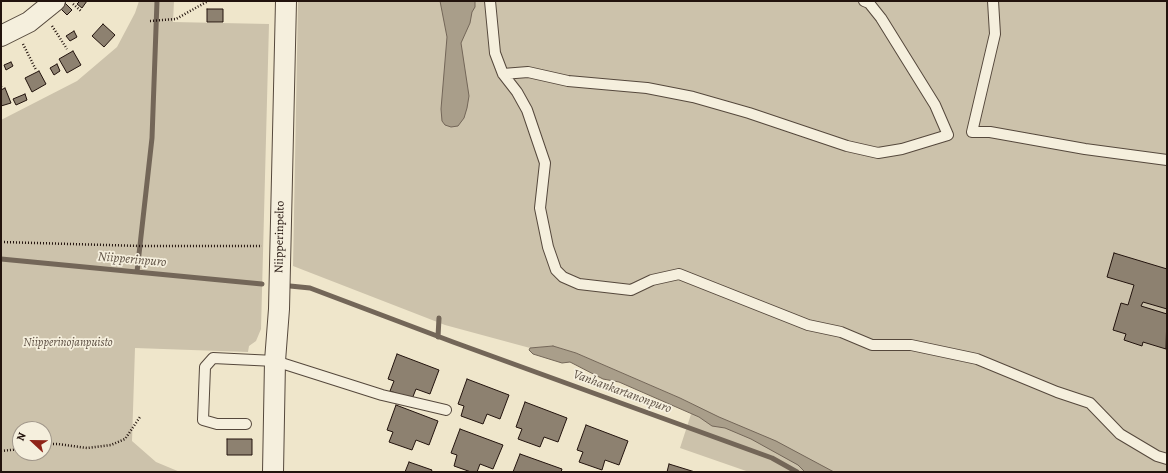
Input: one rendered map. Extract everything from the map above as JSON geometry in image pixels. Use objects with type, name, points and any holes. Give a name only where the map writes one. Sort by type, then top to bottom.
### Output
[{"type":"street","name":"Niipperinpelto","points":[[273,472],[275,361],[279,308],[286,1]]},
{"type":"street","points":[[8,32],[49,6]]},
{"type":"lane","points":[[490,1],[495,53],[503,74],[517,92],[527,110],[545,163],[540,208],[548,247],[556,270],[563,277],[579,284],[631,290],[652,280],[679,274],[808,325],[841,332],[872,345],[911,345],[977,359],[1057,392],[1090,403],[1120,434],[1157,456],[1167,459]]},
{"type":"lane","points":[[503,74],[528,72],[568,81],[647,88],[678,94],[749,113],[847,146],[878,153],[902,149],[948,135],[935,105],[881,18],[869,3],[864,1]]},
{"type":"lane","points":[[993,1],[995,34],[972,132],[990,132],[1167,160]]},
{"type":"lane","points":[[246,424],[217,424],[203,420],[205,367],[213,358],[275,361],[382,395],[446,410]]},
{"type":"path","points":[[70,1],[81,11]]},
{"type":"path","points":[[150,21],[176,20],[208,1]]},
{"type":"path","points":[[49,6],[67,49]]},
{"type":"path","points":[[8,32],[36,70]]},
{"type":"path","points":[[1,242],[141,246],[268,246]]},
{"type":"path","points":[[52,444],[87,448],[111,445],[126,439],[140,417]]},
{"type":"path","points":[[1,451],[12,450]]},
{"type":"green space","name":"Niipperinojanpuisto","points":[[139,1],[174,1],[173,22],[269,24],[261,329],[256,341],[249,346],[248,352],[135,348],[132,441],[156,462],[180,472],[1,472],[1,120],[77,81],[117,47],[135,13]]},
{"type":"green space","points":[[298,1],[1167,1],[1167,472],[749,472],[680,448],[694,405],[680,398],[576,353],[553,346],[530,348],[445,325],[293,266]]},
{"type":"shaded area","points":[[440,1],[475,1],[475,7],[472,12],[470,23],[461,43],[469,96],[467,108],[464,118],[458,126],[451,127],[445,125],[442,121],[441,109],[447,37]]},
{"type":"shaded area","points":[[553,346],[576,353],[776,441],[834,472],[805,472],[798,465],[751,439],[725,428],[712,426],[699,417],[619,382],[603,379],[570,362],[562,363],[533,354],[529,350],[530,348]]},
{"type":"building","points":[[80,1],[87,1],[82,8],[77,4]]},
{"type":"building","points":[[65,3],[72,10],[67,15],[60,8]]},
{"type":"building","points":[[207,9],[223,9],[223,22],[207,22]]},
{"type":"building","points":[[103,24],[115,35],[104,47],[92,36]]},
{"type":"building","points":[[74,31],[77,37],[70,41],[66,36]]},
{"type":"building","points":[[73,51],[81,65],[67,73],[59,59]]},
{"type":"building","points":[[11,62],[13,66],[6,70],[4,65]]},
{"type":"building","points":[[57,64],[60,71],[54,75],[50,68]]},
{"type":"building","points":[[39,71],[46,84],[32,92],[25,78]]},
{"type":"building","points":[[5,88],[11,103],[1,106],[1,90]]},
{"type":"building","points":[[25,94],[27,100],[16,105],[13,99]]},
{"type":"building","points":[[1114,253],[1167,269],[1167,309],[1143,302],[1141,306],[1167,314],[1166,349],[1143,342],[1142,346],[1124,340],[1126,334],[1113,330],[1121,303],[1128,305],[1134,285],[1107,277]]},
{"type":"building","points":[[397,354],[439,370],[430,394],[416,389],[412,399],[390,391],[394,381],[388,379]]},
{"type":"building","points":[[467,379],[509,395],[500,419],[487,414],[483,424],[461,416],[464,406],[458,404]]},
{"type":"building","points":[[525,402],[567,418],[558,442],[544,437],[540,447],[518,439],[522,429],[516,427]]},
{"type":"building","points":[[396,405],[438,421],[429,445],[416,440],[412,450],[389,442],[393,432],[387,430]]},
{"type":"building","points":[[586,425],[628,441],[619,465],[605,460],[602,470],[579,462],[583,452],[577,450]]},
{"type":"building","points":[[460,429],[503,445],[493,469],[480,464],[477,472],[471,472],[454,466],[457,455],[451,453]]},
{"type":"building","points":[[227,439],[252,439],[252,455],[227,455]]},
{"type":"building","points":[[520,454],[562,469],[561,472],[513,472]]},
{"type":"building","points":[[409,462],[432,470],[431,472],[405,472]]},
{"type":"building","points":[[669,464],[695,472],[667,472]]},
{"type":"waterway","points":[[137,272],[152,138],[157,1]]},
{"type":"waterway","name":"Niipperinpuro","points":[[1,259],[262,284]]},
{"type":"waterway","name":"Vanhankartanonpuro","points":[[290,286],[310,288],[453,342],[772,458],[797,472]]},
{"type":"waterway","points":[[438,337],[439,318]]}]
